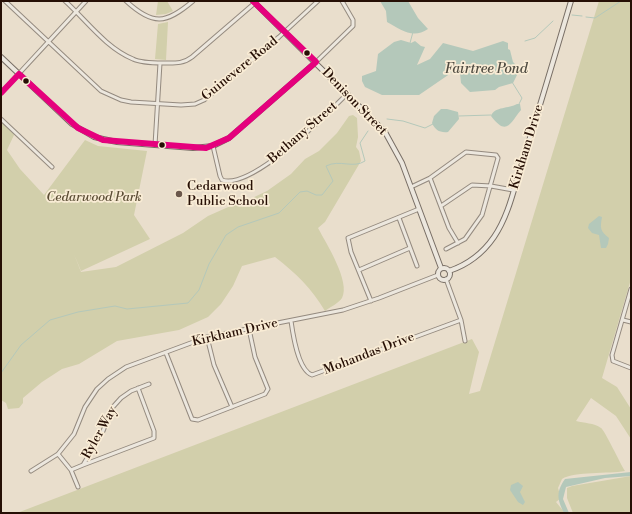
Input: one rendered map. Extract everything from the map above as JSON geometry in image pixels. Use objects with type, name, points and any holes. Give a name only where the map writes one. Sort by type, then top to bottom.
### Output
[{"type":"street","name":"Guinevere Road","points":[[6,1],[48,42],[102,91],[111,97],[131,102],[181,105],[195,104],[204,100],[285,32],[318,1]]},
{"type":"street","points":[[65,1],[116,50],[134,60],[160,63],[185,62],[255,2]]},
{"type":"street","points":[[1,93],[86,1]]},
{"type":"street","points":[[126,1],[142,15],[159,19],[176,15],[193,1]]},
{"type":"street","points":[[1,57],[72,124],[85,133],[111,142],[193,148],[213,146],[229,138],[316,62],[353,26],[353,20],[342,1]]},
{"type":"street","name":"Kirkham Drive","points":[[449,271],[464,265],[490,243],[502,221],[513,190],[571,1]]},
{"type":"street","name":"Denison Street","points":[[255,2],[348,93],[385,132],[397,151],[441,268]]},
{"type":"street","points":[[155,145],[160,63]]},
{"type":"street","name":"Bethany Street","points":[[213,146],[222,180],[231,181],[255,173],[322,120],[348,93]]},
{"type":"street","points":[[1,119],[52,167]]},
{"type":"street","points":[[411,187],[430,178],[466,152],[494,154],[498,158],[482,215],[471,232],[464,239],[446,249]]},
{"type":"street","points":[[430,178],[449,228],[458,243]]},
{"type":"street","points":[[441,206],[472,185],[491,186],[513,190]]},
{"type":"street","points":[[371,301],[351,252],[348,238],[419,209]]},
{"type":"street","points":[[399,218],[417,266]]},
{"type":"street","points":[[358,270],[410,248]]},
{"type":"street","points":[[441,268],[447,268],[449,271],[449,277],[446,279],[440,278],[438,275],[438,271],[441,268]]},
{"type":"street","name":"Kirkham Drive","points":[[31,471],[58,454],[74,434],[85,407],[97,389],[108,379],[126,367],[207,337],[343,310],[371,301],[438,275]]},
{"type":"street","points":[[446,279],[461,320],[465,341]]},
{"type":"street","points":[[631,289],[612,359],[617,363],[631,368]]},
{"type":"street","name":"Mohandas Drive","points":[[291,321],[296,347],[305,371],[312,375],[461,320]]},
{"type":"street","points":[[623,320],[631,322]]},
{"type":"street","points":[[166,353],[192,419],[198,420],[265,394],[268,389],[255,357],[249,329]]},
{"type":"street","points":[[207,337],[214,366],[232,407]]},
{"type":"street","name":"Ryler Way","points":[[71,470],[83,465],[103,431],[112,408],[121,398],[138,388],[149,384]]},
{"type":"street","points":[[83,465],[154,438],[154,431],[138,388]]},
{"type":"street","points":[[58,454],[71,470],[78,487]]},
{"type":"green space","points":[[158,1],[167,1],[173,11],[166,14],[156,15]]},
{"type":"green space","points":[[599,1],[631,1],[631,279],[602,378],[617,387],[631,409],[631,439],[616,416],[591,398],[576,421],[598,426],[603,430],[625,471],[575,475],[562,479],[558,488],[561,498],[556,502],[565,513],[17,513],[472,339],[479,352],[469,394],[480,391]]},
{"type":"green space","points":[[168,22],[166,60],[155,59],[158,24]]},
{"type":"green space","name":"Cedarwood Park","points":[[353,115],[357,118],[358,137],[356,147],[359,151],[361,161],[325,222],[318,228],[336,263],[343,282],[344,291],[339,302],[325,311],[303,282],[275,257],[242,266],[233,286],[221,304],[208,317],[179,330],[117,341],[79,364],[62,369],[42,382],[23,398],[23,403],[19,408],[8,409],[6,403],[1,400],[1,122],[5,122],[13,129],[14,135],[7,150],[20,169],[44,195],[85,140],[98,146],[147,151],[134,215],[150,239],[81,271],[74,254],[81,272],[116,267],[183,233],[208,216],[267,191],[291,174],[305,159],[319,151],[337,133],[349,116]]},
{"type":"green space","points":[[631,476],[631,513],[573,513],[567,498],[567,488]]},
{"type":"water","name":"Fairtree Pond","points":[[380,1],[408,1],[418,18],[428,29],[423,32],[412,33],[402,30],[387,22],[386,11]]},
{"type":"water","name":"Fairtree Pond","points":[[401,40],[411,43],[415,41],[421,46],[425,47],[417,65],[430,59],[443,43],[473,51],[503,41],[508,43],[508,49],[510,50],[513,62],[520,69],[513,83],[499,87],[495,90],[470,92],[461,83],[460,73],[454,71],[419,95],[382,95],[365,87],[362,81],[362,76],[376,71],[378,54],[394,42]]},
{"type":"water","points":[[520,104],[521,110],[508,126],[501,126],[491,116],[499,109]]},
{"type":"water","points":[[441,109],[458,112],[459,119],[448,132],[438,130],[432,123],[434,116]]},
{"type":"water","points":[[599,216],[602,217],[602,231],[609,238],[606,248],[601,248],[599,235],[592,233],[588,228],[589,224]]},
{"type":"water","points":[[631,472],[631,476],[605,478],[566,487],[563,499],[569,513],[564,513],[558,496],[565,479]]},
{"type":"water","points":[[518,482],[523,486],[520,492],[525,502],[523,505],[518,502],[510,490],[511,485]]},
{"type":"waterway","points":[[586,17],[595,18],[621,1]]},
{"type":"waterway","points":[[572,15],[582,16]]},
{"type":"waterway","points":[[525,41],[535,38],[553,21]]},
{"type":"waterway","points":[[410,43],[413,32]]},
{"type":"waterway","points":[[512,82],[522,98],[519,104]]},
{"type":"waterway","points":[[459,116],[491,115]]},
{"type":"waterway","points":[[387,119],[403,121],[425,128],[433,124]]},
{"type":"waterway","points":[[1,373],[21,345],[50,320],[78,312],[115,306],[127,309],[188,303],[199,290],[209,264],[226,235],[238,227],[279,213],[300,192],[307,191],[316,195],[322,195],[333,181],[326,166],[336,163],[356,164],[365,161],[360,143],[368,131]]},
{"type":"transit line","points":[[1,93],[19,74],[78,128],[103,140],[206,148],[229,138],[316,62],[253,1]]},
{"type":"place","name":"Cedarwood Public School","points":[[179,194]]}]
